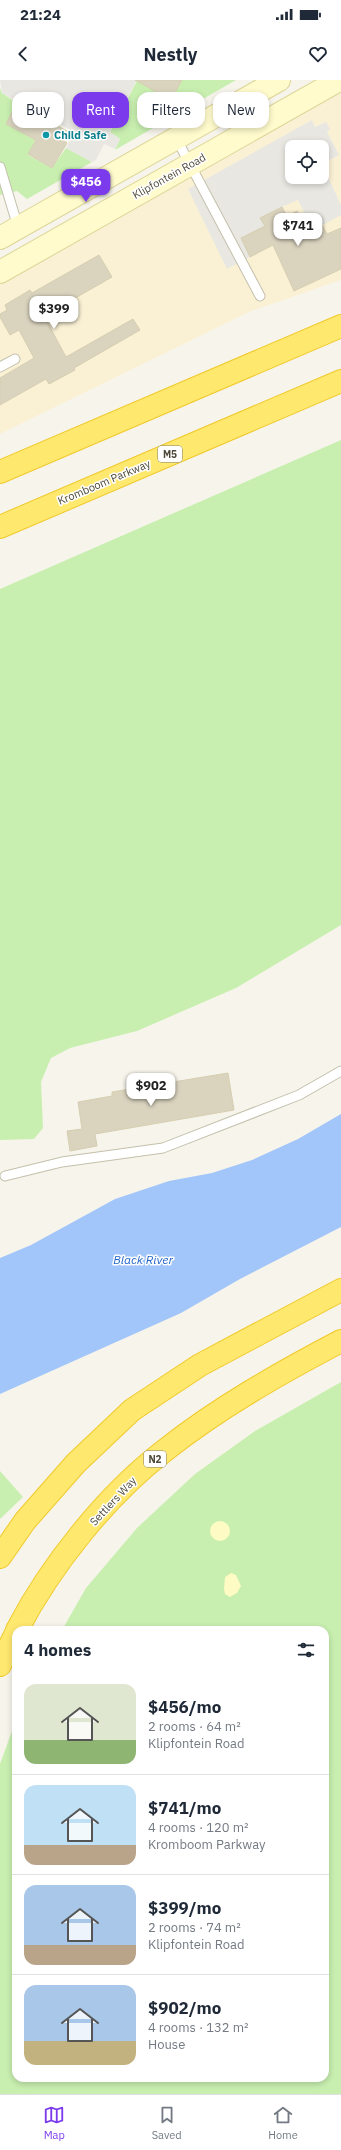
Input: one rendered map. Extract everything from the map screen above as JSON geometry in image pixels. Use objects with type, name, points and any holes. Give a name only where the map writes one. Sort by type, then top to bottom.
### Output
[{"type":"highway","points":[[0,472],[341,326]]},
{"type":"highway","name":"Kromboom Parkway","points":[[0,527],[341,380]]},
{"type":"highway","points":[[0,1557],[25,1521],[76,1463],[132,1410],[200,1365],[341,1290]]},
{"type":"highway","name":"Settlers Way","points":[[19,1626],[66,1553],[116,1494],[158,1456],[239,1399],[341,1341]]},
{"type":"highway","points":[[0,1665],[12,1641]]},
{"type":"main road","points":[[9,233],[279,80]]},
{"type":"main road","name":"Klipfontein Road","points":[[0,272],[339,80]]},
{"type":"lane","points":[[176,138],[260,296]]},
{"type":"lane","points":[[0,167],[9,233]]},
{"type":"lane","points":[[0,367],[15,359]]},
{"type":"lane","points":[[5,1176],[62,1162],[164,1148],[299,1095],[341,1071]]},
{"type":"shaded area","points":[[0,80],[137,80],[129,95],[129,92],[72,92],[72,128],[112,128],[110,132],[120,139],[115,149],[104,144],[96,160],[92,162],[66,148],[74,132],[64,127],[64,92],[12,92],[12,98],[2,93]]},
{"type":"shaded area","points":[[341,80],[341,280],[249,312],[0,434],[0,272],[256,128],[269,128],[269,121]]},
{"type":"shaded area","points":[[312,120],[315,127],[326,122],[330,129],[327,132],[339,155],[329,160],[329,140],[285,140],[285,184],[329,184],[329,179],[341,205],[341,215],[313,230],[298,200],[282,207],[260,218],[265,226],[241,238],[250,257],[227,269],[188,189]]},
{"type":"green space","points":[[182,80],[236,80],[205,98],[205,92],[175,92]]},
{"type":"green space","points":[[137,81],[157,92],[137,92],[137,128],[153,128],[115,150],[120,139],[110,132],[112,128],[129,128],[129,96]]},
{"type":"green space","points":[[0,88],[2,93],[12,100],[12,113],[6,124],[35,140],[28,155],[52,168],[66,148],[92,162],[27,199],[17,191],[0,195]]},
{"type":"green space","points":[[341,440],[341,925],[236,988],[137,1031],[70,1048],[51,1058],[41,1082],[43,1128],[34,1139],[0,1140],[0,589]]},
{"type":"green space","points":[[341,1382],[341,2094],[0,2094],[0,1764],[12,1731],[12,2082],[329,2082],[329,1626],[64,1626],[86,1588],[137,1528],[195,1474],[255,1431]]},
{"type":"green space","points":[[0,1471],[23,1497],[0,1519]]},
{"type":"sand","points":[[220,1521],[227,1524],[230,1531],[227,1538],[220,1541],[213,1538],[210,1531],[213,1524]]},
{"type":"sand","points":[[231,1573],[236,1575],[241,1586],[237,1593],[230,1597],[225,1594],[224,1589],[225,1577]]},
{"type":"water","name":"Black River","points":[[341,1114],[341,1227],[240,1279],[181,1313],[0,1394],[0,1258],[31,1245],[115,1199],[169,1181],[212,1173],[252,1160],[298,1139]]},
{"type":"building","points":[[135,80],[182,80],[175,92],[157,92]]},
{"type":"building","name":"Child Safe","points":[[12,113],[12,127],[6,124]]},
{"type":"building","name":"Child Safe","points":[[14,128],[62,128],[67,131],[62,140],[67,143],[52,168],[28,154],[36,140]]},
{"type":"building","points":[[282,207],[287,216],[297,211],[308,233],[322,225],[327,234],[341,228],[341,269],[294,291],[273,245],[250,257],[241,238],[265,226],[260,218]]},
{"type":"building","points":[[99,255],[112,277],[44,316],[66,357],[133,319],[140,330],[74,368],[75,370],[49,384],[46,379],[0,405],[0,378],[34,358],[19,330],[10,335],[0,317],[0,314],[7,310],[5,305],[30,290],[32,293]]},
{"type":"building","points":[[228,1073],[234,1110],[95,1134],[97,1146],[70,1151],[67,1131],[82,1129],[78,1102],[112,1096],[112,1092]]},
{"type":"place","name":"Child Safe","points":[[46,135]]}]
